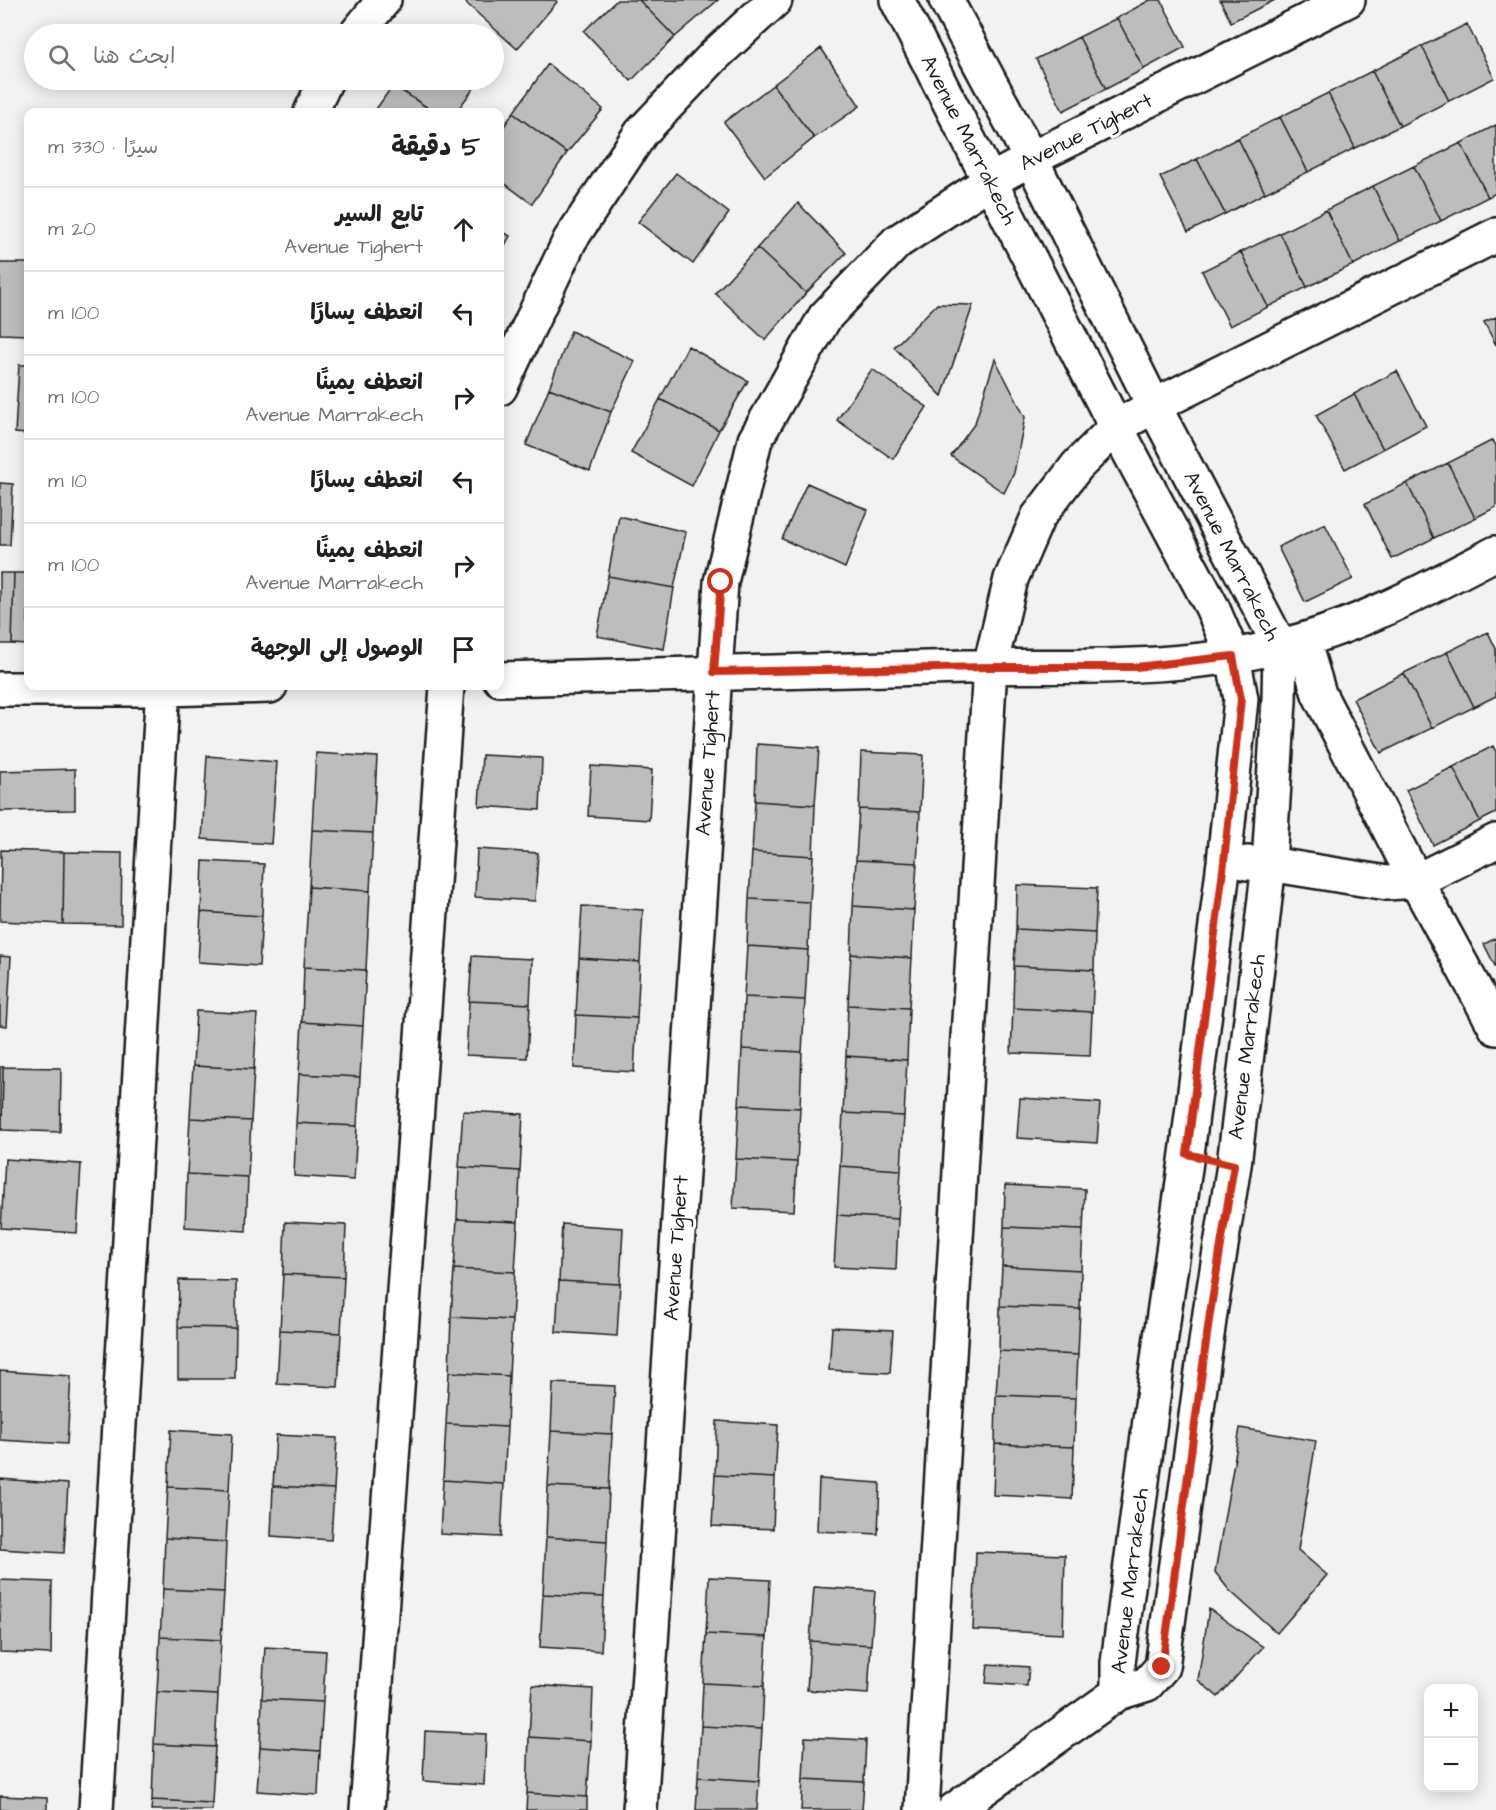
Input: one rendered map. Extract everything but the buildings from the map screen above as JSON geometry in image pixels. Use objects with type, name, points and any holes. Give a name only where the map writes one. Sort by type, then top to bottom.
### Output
[{"type":"street","points":[[364,24],[384,0]]},
{"type":"street","points":[[504,380],[570,240],[641,133],[714,56],[775,0]]},
{"type":"street","name":"Avenue Marrakech","points":[[897,0],[1116,427],[1212,607],[1233,656],[1241,699],[1224,862],[1187,1154],[1118,1663],[1118,1693],[1147,1684],[1162,1667],[1210,1313],[1234,1165],[1269,864],[1280,701],[1292,643],[1154,406],[1031,159],[946,0]]},
{"type":"street","name":"Avenue Tighert","points":[[640,1810],[721,582],[755,440],[825,317],[897,242],[990,181],[1031,159],[1348,0]]},
{"type":"street","points":[[313,108],[321,90]]},
{"type":"street","points":[[922,1810],[990,667],[1011,579],[1038,517],[1077,466],[1116,427],[1496,235]]},
{"type":"street","points":[[504,679],[714,672],[1136,667],[1233,656],[1329,633],[1430,588],[1496,553]]},
{"type":"street","points":[[1292,643],[1416,881],[1496,1028]]},
{"type":"street","points":[[0,689],[24,689]]},
{"type":"street","points":[[96,1810],[163,690]]},
{"type":"street","points":[[367,1810],[447,690]]},
{"type":"street","points":[[1224,862],[1269,864],[1387,883],[1416,881],[1496,841]]},
{"type":"street","points":[[1187,1154],[1234,1165]]},
{"type":"street","points":[[1164,1314],[1210,1313]]},
{"type":"street","points":[[954,1810],[1118,1693]]},
{"type":"route","points":[[721,582],[714,672],[1136,667],[1233,656],[1241,699],[1224,862],[1187,1154],[1234,1165],[1210,1313],[1162,1667]]}]
